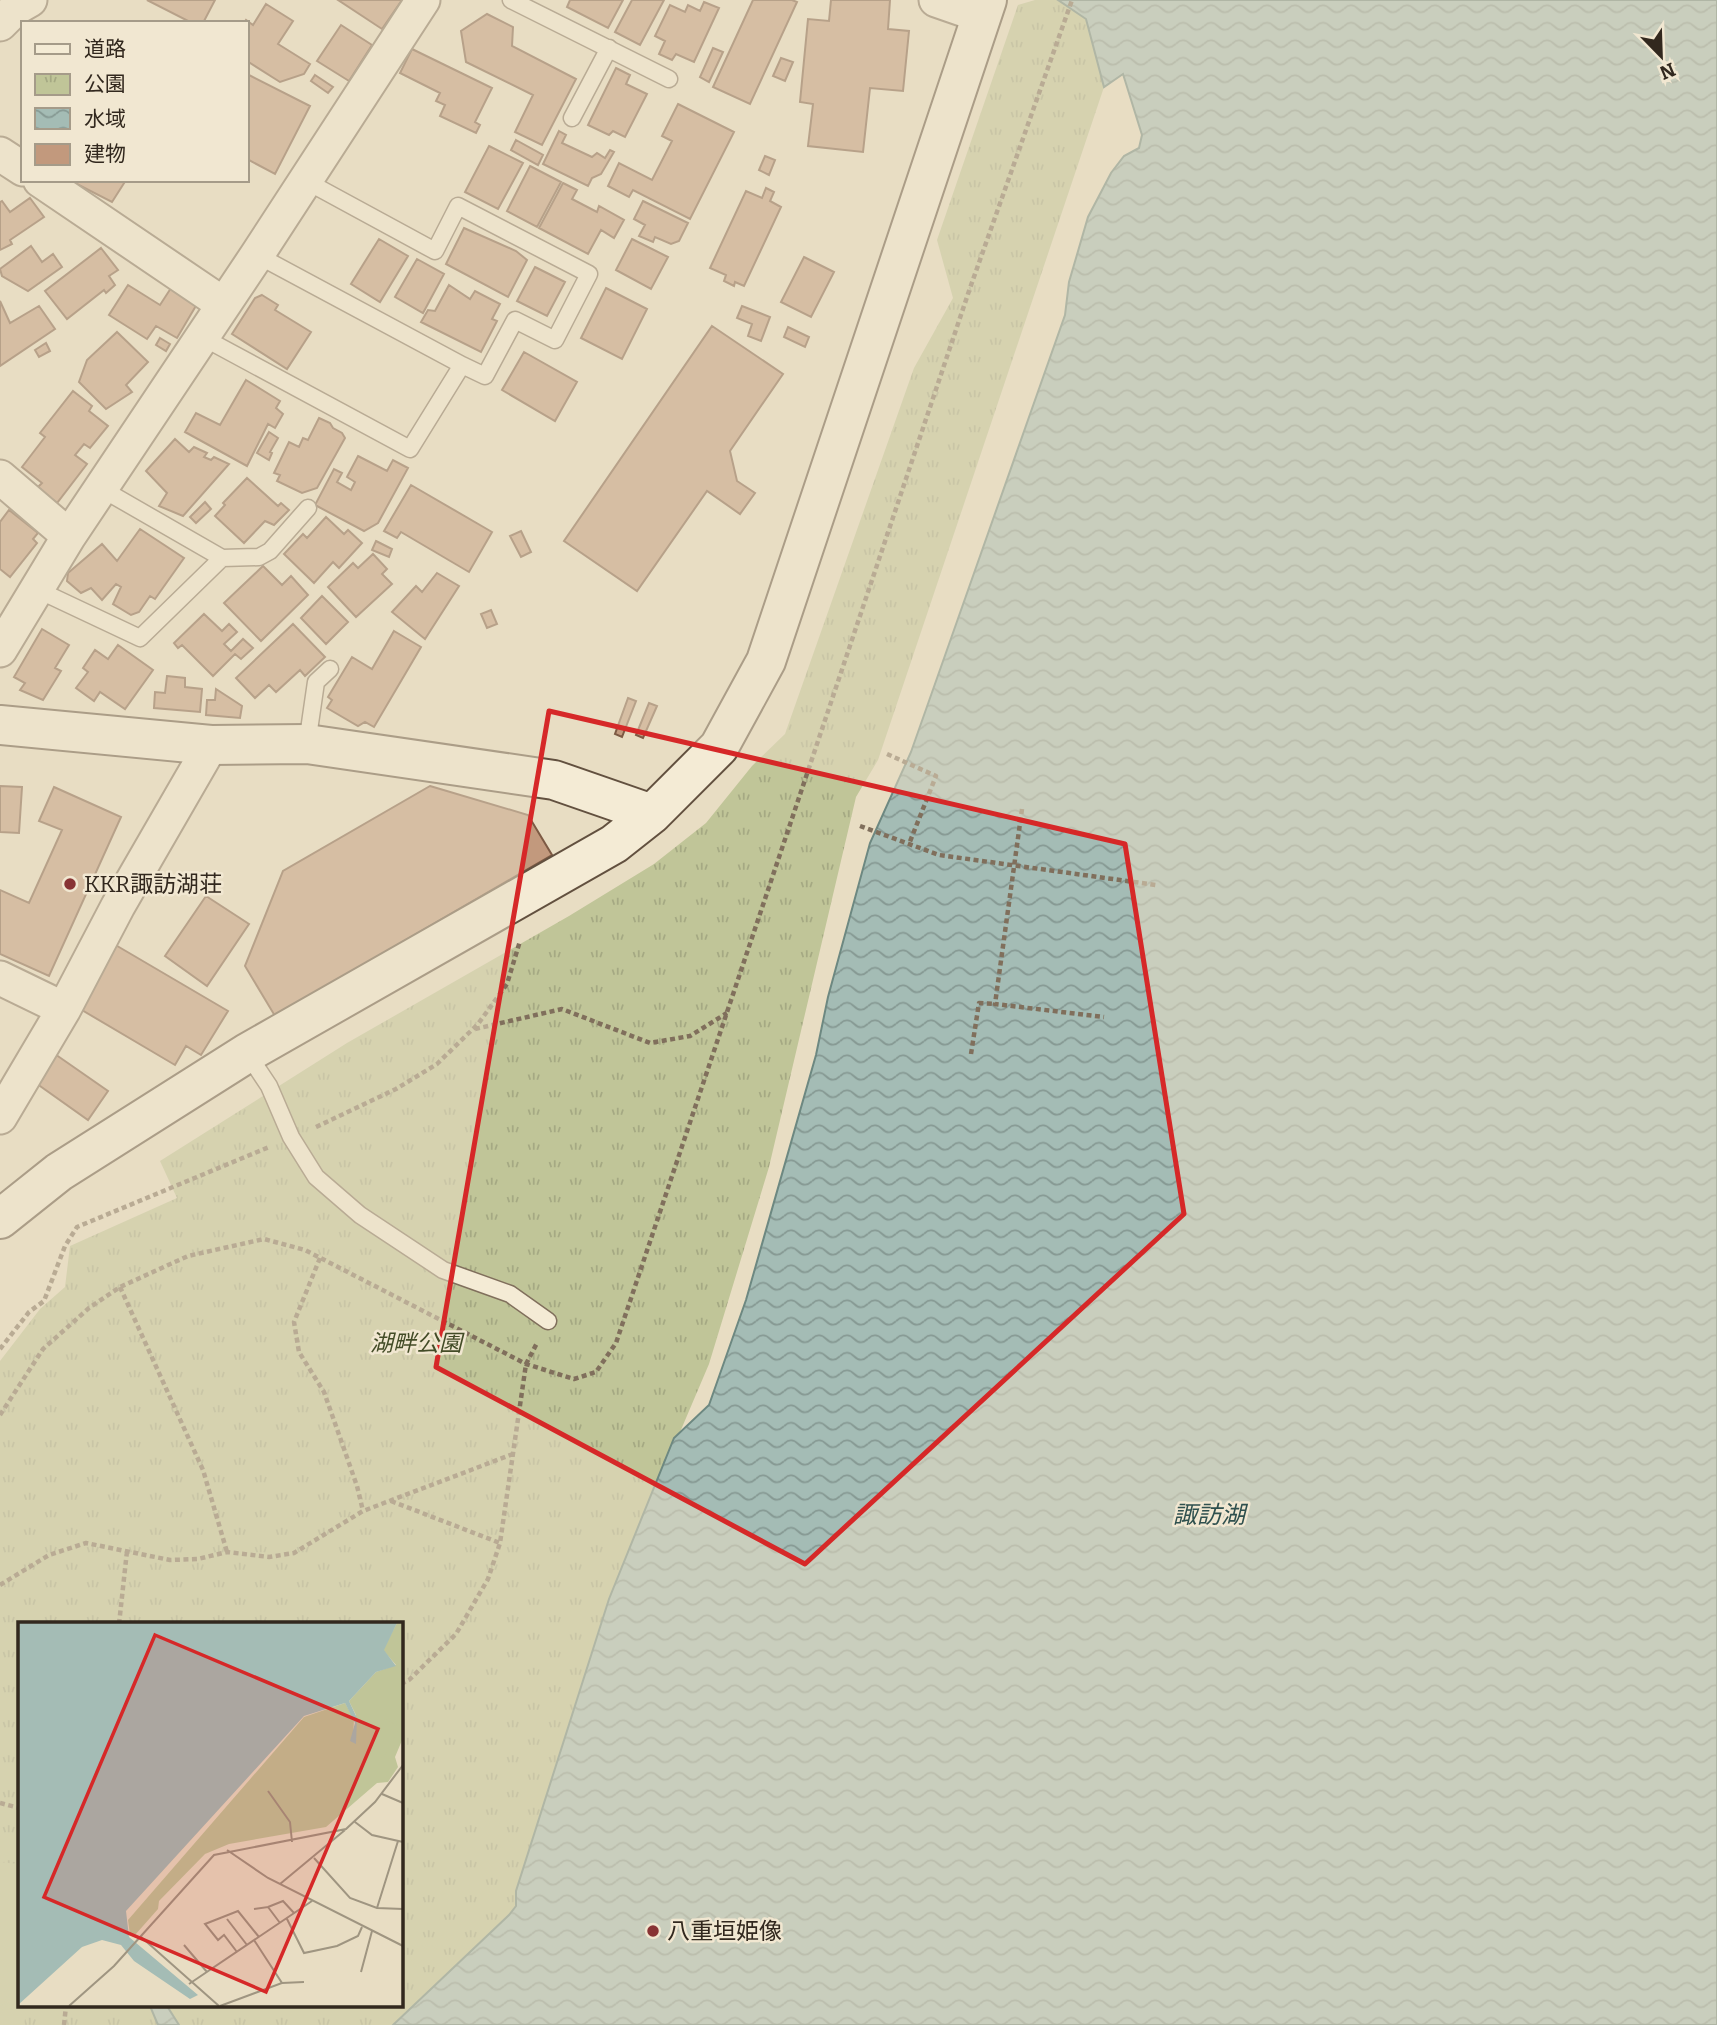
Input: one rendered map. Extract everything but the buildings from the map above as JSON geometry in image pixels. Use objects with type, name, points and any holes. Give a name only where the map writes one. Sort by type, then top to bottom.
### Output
[{"type":"street","points":[[0,24],[16,8],[30,0]]},
{"type":"street","points":[[0,650],[69,536],[306,181],[423,0]]},
{"type":"street","points":[[0,1219],[59,1172],[247,1053],[614,844],[652,814],[719,747],[766,661],[984,8],[936,0]]},
{"type":"street","points":[[0,154],[21,168]]},
{"type":"street","points":[[43,182],[223,304]]},
{"type":"street","points":[[0,477],[69,536]]},
{"type":"street","points":[[0,725],[211,745],[307,744],[554,780],[652,814]]},
{"type":"street","points":[[0,1116],[64,1009],[118,906],[211,745]]},
{"type":"street","points":[[0,978],[64,1009]]},
{"type":"lane","points":[[511,0],[669,79]]},
{"type":"lane","points":[[572,118],[609,48]]},
{"type":"lane","points":[[257,255],[485,376],[515,320],[555,340],[589,274],[458,206],[435,251],[306,181]]},
{"type":"lane","points":[[202,337],[410,449],[462,365]]},
{"type":"lane","points":[[102,489],[222,558],[260,556],[270,551],[308,508]]},
{"type":"lane","points":[[36,589],[140,638],[222,558]]},
{"type":"lane","points":[[307,744],[316,682],[330,669]]},
{"type":"lane","points":[[247,1053],[269,1086],[291,1138],[316,1177],[360,1215],[443,1270],[510,1294],[548,1321]]},
{"type":"path","points":[[0,1415],[43,1349],[89,1308],[120,1287],[188,1256],[264,1238],[305,1250],[526,1364],[574,1379],[596,1372],[616,1343],[969,291],[1072,0]]},
{"type":"path","points":[[887,754],[936,776],[909,844]]},
{"type":"path","points":[[995,1004],[1022,809]]},
{"type":"path","points":[[860,826],[939,855],[1156,885]]},
{"type":"path","points":[[971,1054],[979,1003],[1104,1017]]},
{"type":"path","points":[[472,1030],[562,1009],[650,1043],[690,1036],[727,1012]]},
{"type":"path","points":[[320,1258],[294,1322],[299,1352],[324,1392],[363,1511]]},
{"type":"path","points":[[120,1287],[203,1470],[227,1552]]},
{"type":"path","points":[[402,1683],[456,1634],[488,1579],[500,1543],[526,1364],[548,1321]]},
{"type":"path","points":[[0,1585],[49,1555],[86,1543],[170,1560],[198,1559],[227,1552],[269,1557],[294,1553],[363,1511],[513,1454]]},
{"type":"path","points":[[390,1501],[500,1543]]},
{"type":"path","points":[[119,1622],[127,1551]]},
{"type":"path","points":[[0,1803],[18,1808]]},
{"type":"highlighted area","points":[[549,711],[1125,844],[1184,1214],[805,1564],[436,1367]]},
{"type":"green space","name":"湖畔公園","points":[[1035,0],[1058,0],[1086,19],[1104,87],[878,760],[856,797],[769,1167],[709,1364],[609,1599],[516,1891],[516,1906],[393,2025],[179,2025],[168,2008],[402,2008],[402,1622],[18,1622],[18,2008],[151,2008],[158,2025],[0,2025],[0,1361],[40,1309],[65,1287],[70,1246],[177,1198],[160,1161],[347,1043],[569,916],[654,864],[706,823],[752,766],[785,734],[914,368],[953,298],[937,240],[1018,5]]},
{"type":"green space","points":[[0,1862],[18,1864],[18,2008],[27,2008],[24,2025],[0,2025]]},
{"type":"water","name":"諏訪湖","points":[[1058,0],[1717,0],[1717,2025],[393,2025],[516,1906],[516,1891],[609,1599],[674,1438],[709,1405],[746,1300],[816,1055],[828,997],[870,843],[911,752],[1065,315],[1069,282],[1088,217],[1111,173],[1124,156],[1139,148],[1142,135],[1123,74],[1104,87],[1086,19]]},
{"type":"water","points":[[151,2008],[168,2008],[179,2025],[158,2025]]},
{"type":"place","name":"KKR諏訪湖荘","points":[[70,884]]},
{"type":"place","name":"八重垣姫像","points":[[653,1931]]}]
